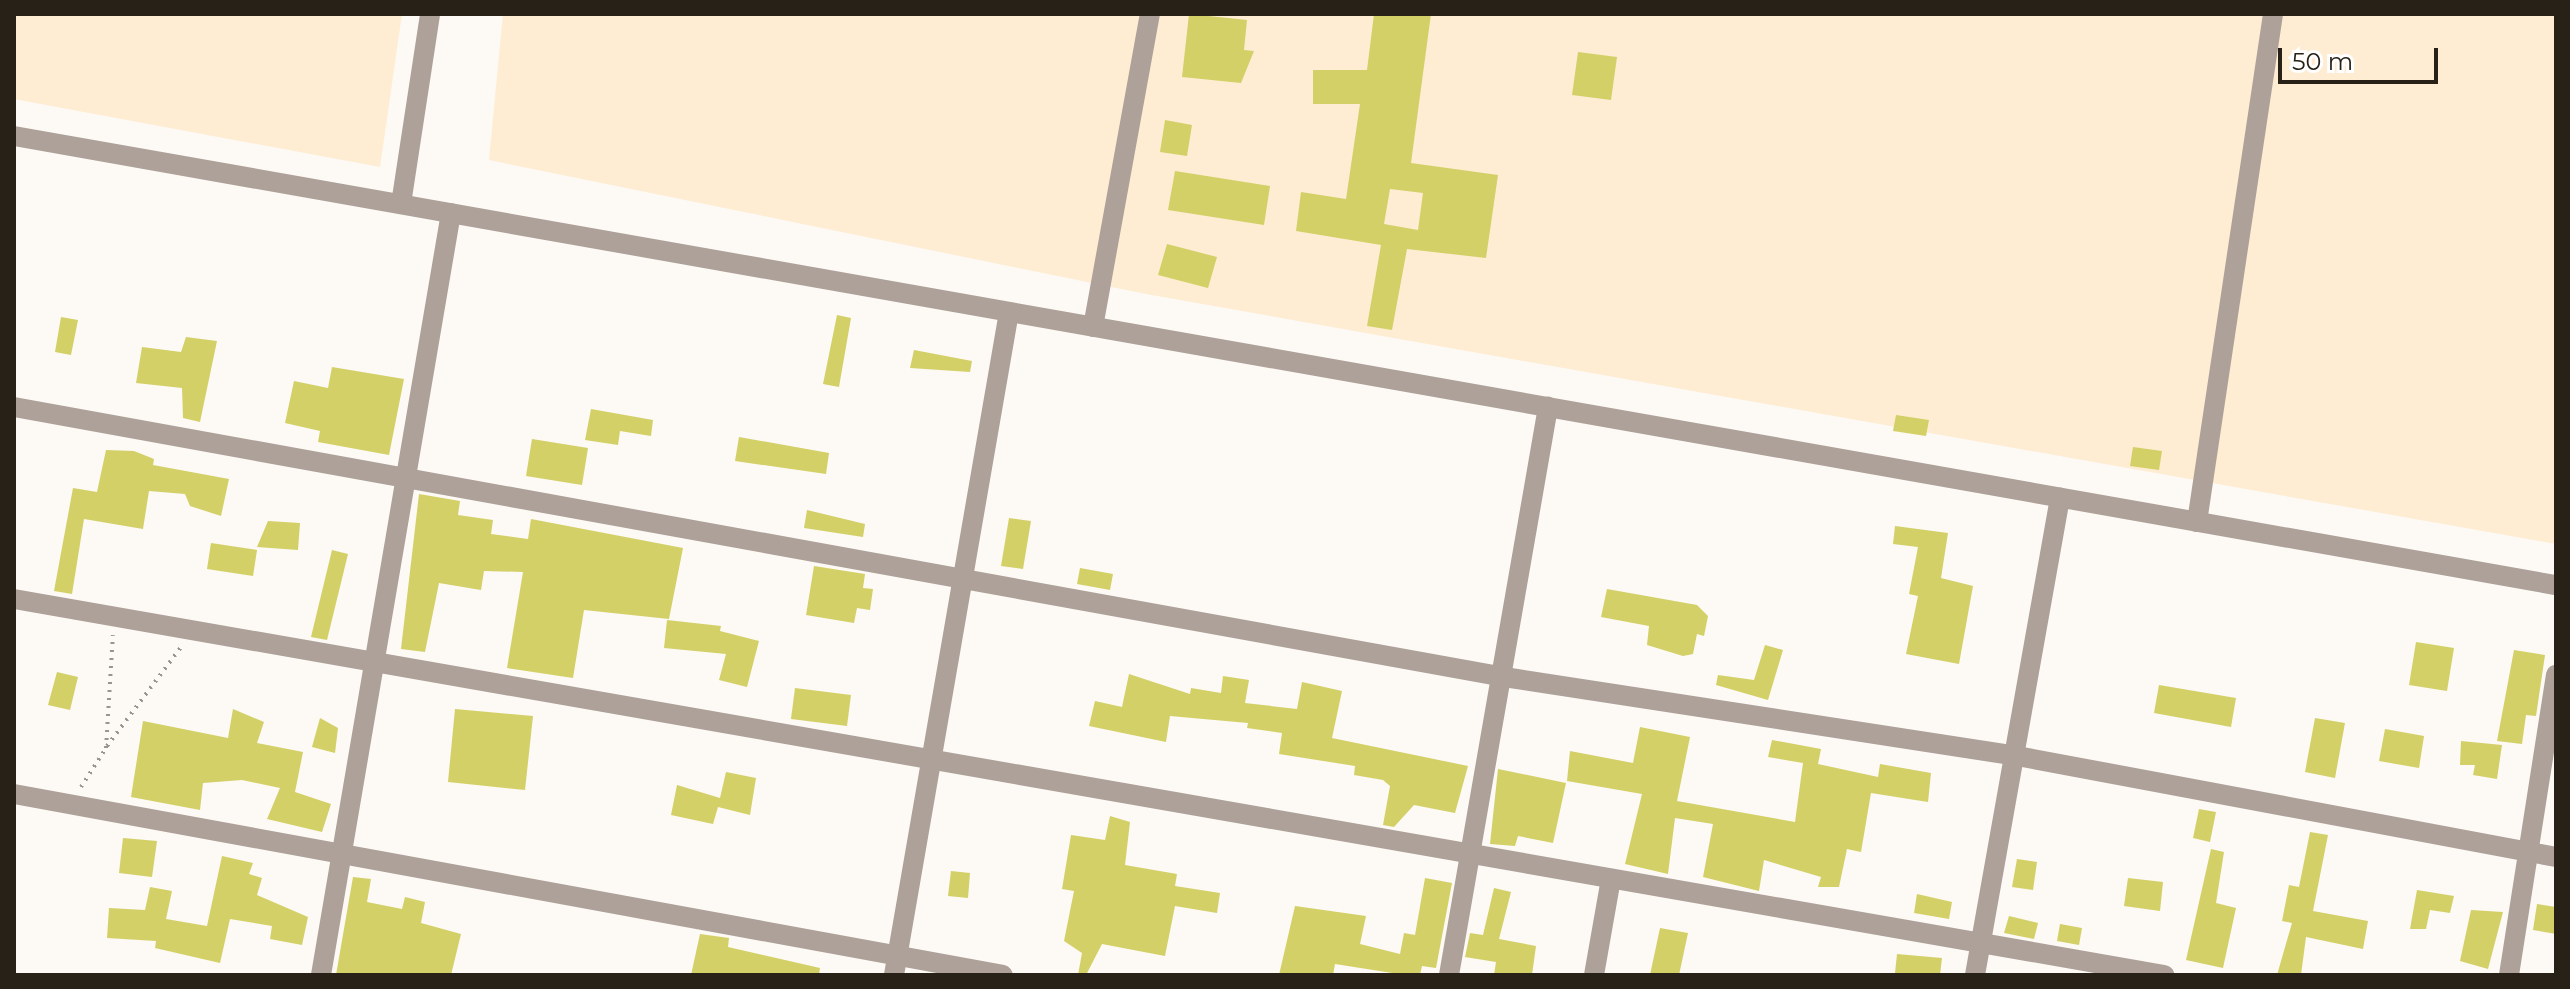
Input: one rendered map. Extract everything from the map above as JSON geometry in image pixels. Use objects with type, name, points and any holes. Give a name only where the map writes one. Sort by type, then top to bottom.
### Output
[{"type":"street","points":[[401,204],[430,14]]},
{"type":"street","points":[[1093,327],[1150,14]]},
{"type":"street","points":[[2197,522],[2273,14]]},
{"type":"street","points":[[14,136],[2556,585]]},
{"type":"street","points":[[321,975],[378,664],[406,473],[451,213]]},
{"type":"street","points":[[896,966],[1009,312]]},
{"type":"street","points":[[14,407],[406,473],[1504,677],[2017,756],[2556,857]]},
{"type":"street","points":[[1449,975],[1504,677],[1548,407]]},
{"type":"street","points":[[1975,975],[2017,756],[2060,498]]},
{"type":"street","points":[[14,599],[931,764],[2164,975]]},
{"type":"street","points":[[2509,975],[2556,675]]},
{"type":"street","points":[[14,794],[343,853],[896,966],[1003,975]]},
{"type":"street","points":[[1594,975],[1611,879]]},
{"type":"path","points":[[106,748],[114,617]]},
{"type":"path","points":[[70,804],[106,748],[194,631]]},
{"type":"shaded area","points":[[14,14],[402,14],[380,167],[14,99]]},
{"type":"shaded area","points":[[503,14],[2556,14],[2556,544],[1146,294],[489,160]]},
{"type":"building","points":[[1189,14],[1247,20],[1244,50],[1254,51],[1241,83],[1182,77]]},
{"type":"building","points":[[1374,14],[1431,14],[1411,163],[1498,175],[1486,258],[1407,249],[1392,330],[1367,326],[1381,245],[1296,231],[1301,192],[1346,199],[1360,104],[1313,104],[1313,70],[1367,70]],"holes":[[[1390,189],[1423,193],[1418,230],[1384,224]]]},
{"type":"building","points":[[1578,52],[1617,57],[1611,100],[1572,95]]},
{"type":"building","points":[[1165,120],[1192,125],[1187,156],[1160,152]]},
{"type":"building","points":[[1175,171],[1270,186],[1264,225],[1168,210]]},
{"type":"building","points":[[1167,244],[1217,257],[1208,288],[1158,275]]},
{"type":"building","points":[[837,315],[851,318],[839,387],[823,384]]},
{"type":"building","points":[[61,317],[78,320],[71,355],[55,352]]},
{"type":"building","points":[[186,337],[217,341],[200,422],[183,418],[182,388],[136,383],[142,347],[181,352]]},
{"type":"building","points":[[914,350],[972,361],[970,372],[910,368]]},
{"type":"building","points":[[332,367],[404,379],[389,455],[318,442],[320,431],[285,423],[294,381],[328,388]]},
{"type":"building","points":[[591,409],[653,420],[651,436],[620,431],[618,445],[585,440]]},
{"type":"building","points":[[1896,415],[1929,420],[1926,436],[1893,431]]},
{"type":"building","points":[[739,437],[829,453],[826,474],[735,461]]},
{"type":"building","points":[[532,439],[588,448],[582,485],[526,476]]},
{"type":"building","points":[[2133,447],[2162,451],[2159,470],[2130,466]]},
{"type":"building","points":[[106,450],[134,451],[154,459],[153,465],[229,479],[221,516],[190,506],[185,494],[149,491],[143,529],[84,519],[72,594],[54,591],[73,488],[97,492]]},
{"type":"building","points":[[419,494],[460,501],[458,515],[493,520],[491,534],[528,539],[531,519],[683,548],[669,619],[584,610],[573,678],[507,668],[523,572],[484,571],[481,590],[439,583],[425,652],[401,649]]},
{"type":"building","points":[[807,510],[865,524],[863,537],[804,528]]},
{"type":"building","points":[[1009,518],[1031,521],[1023,569],[1001,566]]},
{"type":"building","points":[[268,521],[300,523],[298,550],[257,547]]},
{"type":"building","points":[[1895,526],[1948,533],[1941,578],[1973,586],[1959,664],[1906,654],[1918,596],[1909,594],[1918,547],[1893,544]]},
{"type":"building","points":[[211,543],[257,550],[253,576],[207,569]]},
{"type":"building","points":[[332,550],[348,554],[327,640],[311,637]]},
{"type":"building","points":[[814,566],[865,574],[863,588],[873,589],[870,610],[857,608],[854,623],[806,615]]},
{"type":"building","points":[[1080,568],[1113,574],[1110,590],[1077,584]]},
{"type":"building","points":[[1607,589],[1697,605],[1708,616],[1704,636],[1697,634],[1693,654],[1683,656],[1647,645],[1649,626],[1601,617]]},
{"type":"building","points":[[667,620],[721,626],[720,631],[759,641],[747,687],[719,680],[726,654],[664,648]]},
{"type":"building","points":[[2416,642],[2454,648],[2447,691],[2409,685]]},
{"type":"building","points":[[1765,645],[1783,650],[1768,700],[1716,685],[1718,675],[1754,680]]},
{"type":"building","points":[[2514,650],[2545,655],[2536,716],[2526,715],[2522,744],[2497,741]]},
{"type":"building","points":[[57,672],[78,677],[70,710],[48,705]]},
{"type":"building","points":[[1129,674],[1190,694],[1191,688],[1221,693],[1223,676],[1249,680],[1245,703],[1297,709],[1302,682],[1342,691],[1332,738],[1468,766],[1455,813],[1414,805],[1394,827],[1383,825],[1390,786],[1383,780],[1354,775],[1355,766],[1279,754],[1282,733],[1247,728],[1248,723],[1170,716],[1166,742],[1089,726],[1095,701],[1122,707]]},
{"type":"building","points":[[2159,685],[2236,698],[2231,727],[2154,713]]},
{"type":"building","points":[[795,688],[851,695],[847,726],[791,719]]},
{"type":"building","points":[[233,709],[264,722],[257,743],[303,752],[295,792],[331,804],[322,832],[267,819],[280,788],[242,780],[203,783],[200,810],[131,797],[143,721],[228,738]]},
{"type":"building","points":[[455,709],[533,716],[525,790],[448,782]]},
{"type":"building","points":[[320,718],[338,728],[335,753],[312,747]]},
{"type":"building","points":[[2315,718],[2345,723],[2335,778],[2305,772]]},
{"type":"building","points":[[1640,727],[1690,737],[1677,801],[1795,822],[1803,763],[1768,757],[1772,740],[1821,749],[1818,764],[1878,777],[1880,764],[1931,773],[1928,802],[1871,793],[1861,852],[1847,849],[1839,887],[1818,887],[1821,877],[1764,860],[1759,891],[1703,877],[1713,824],[1675,818],[1668,874],[1625,864],[1642,794],[1567,781],[1570,751],[1633,763]]},
{"type":"building","points":[[2385,729],[2424,736],[2419,768],[2379,761]]},
{"type":"building","points":[[2461,741],[2502,745],[2497,779],[2473,775],[2475,765],[2460,765]]},
{"type":"building","points":[[1498,769],[1566,783],[1553,843],[1518,836],[1515,846],[1490,844]]},
{"type":"building","points":[[726,772],[756,778],[750,815],[718,807],[713,824],[671,815],[677,785],[720,798]]},
{"type":"building","points":[[2199,809],[2216,812],[2210,842],[2193,838]]},
{"type":"building","points":[[1110,816],[1130,822],[1125,865],[1177,874],[1175,886],[1220,893],[1217,913],[1175,906],[1165,956],[1102,944],[1086,975],[1078,975],[1082,953],[1064,941],[1074,891],[1062,889],[1071,835],[1105,840]]},
{"type":"building","points":[[2310,832],[2328,835],[2313,911],[2368,921],[2363,949],[2306,937],[2301,975],[2277,975],[2292,923],[2282,921],[2289,885],[2299,887]]},
{"type":"building","points":[[123,838],[157,841],[152,877],[119,873]]},
{"type":"building","points":[[2211,849],[2224,852],[2216,903],[2236,908],[2223,968],[2186,960]]},
{"type":"building","points":[[222,856],[253,863],[249,874],[262,878],[257,895],[308,917],[302,945],[270,939],[272,926],[230,919],[220,963],[155,948],[156,941],[107,938],[109,908],[145,910],[150,887],[172,891],[166,919],[207,926]]},
{"type":"building","points":[[2017,859],[2037,862],[2033,890],[2012,887]]},
{"type":"building","points":[[951,871],[970,873],[968,898],[948,896]]},
{"type":"building","points":[[353,877],[371,879],[367,902],[402,909],[405,897],[425,902],[421,923],[461,934],[451,975],[336,975]]},
{"type":"building","points":[[1425,878],[1452,883],[1436,968],[1422,966],[1420,975],[1405,975],[1335,964],[1333,975],[1279,975],[1295,906],[1366,916],[1360,944],[1400,954],[1404,933],[1415,935]]},
{"type":"building","points":[[2128,878],[2163,882],[2160,911],[2124,906]]},
{"type":"building","points":[[1494,888],[1511,892],[1499,939],[1536,946],[1532,975],[1494,975],[1496,962],[1465,957],[1470,933],[1483,935]]},
{"type":"building","points":[[2417,890],[2454,896],[2450,913],[2430,910],[2426,929],[2410,929]]},
{"type":"building","points":[[1917,894],[1952,902],[1949,919],[1914,913]]},
{"type":"building","points":[[2537,904],[2556,907],[2556,934],[2533,930]]},
{"type":"building","points":[[2471,910],[2503,912],[2488,969],[2460,961]]},
{"type":"building","points":[[2009,916],[2038,923],[2034,939],[2004,933]]},
{"type":"building","points":[[2060,924],[2082,928],[2079,945],[2057,941]]},
{"type":"building","points":[[1660,928],[1688,933],[1679,975],[1650,975]]},
{"type":"building","points":[[700,934],[729,938],[728,947],[820,968],[819,975],[691,975]]},
{"type":"building","points":[[1897,954],[1942,958],[1940,975],[1895,973]]}]
